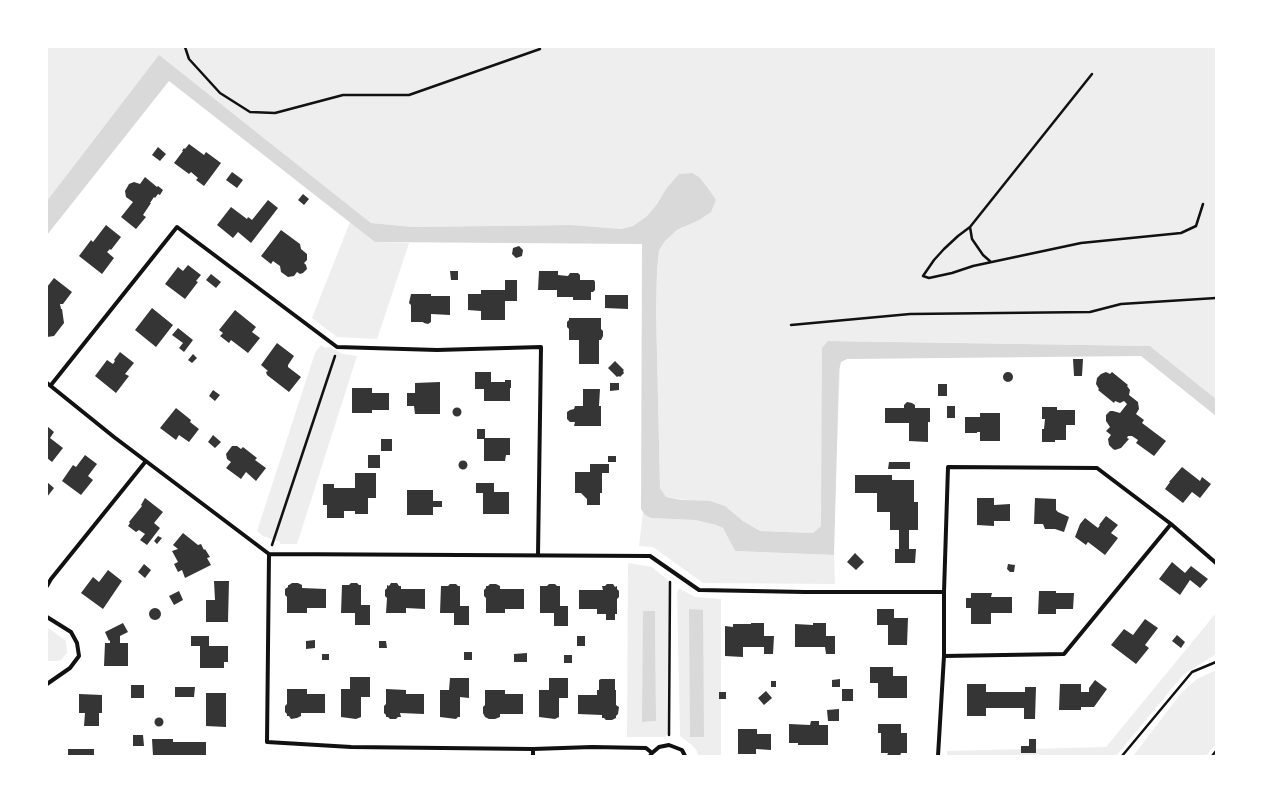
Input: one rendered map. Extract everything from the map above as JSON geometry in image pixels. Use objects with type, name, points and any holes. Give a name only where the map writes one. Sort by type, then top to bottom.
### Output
[{"type":"street","points":[[538,555],[541,348],[438,350],[337,348],[177,227],[49,384],[146,461],[269,554],[650,556],[699,590],[944,592]]},
{"type":"street","points":[[47,586],[51,579],[146,461]]},
{"type":"street","points":[[938,756],[944,656],[944,592],[948,467],[1097,468],[1171,524],[1216,563]]},
{"type":"street","points":[[944,656],[1064,654],[1171,524]]},
{"type":"street","points":[[269,554],[267,742],[351,747],[533,749],[592,747],[646,748],[651,754],[659,747],[669,745],[682,750],[685,756]]},
{"type":"street","points":[[47,617],[71,632],[77,643],[79,656],[70,668],[47,684]]},
{"type":"street","points":[[533,749],[533,756]]},
{"type":"path","points":[[185,47],[189,59],[220,93],[250,112],[275,113],[343,95],[409,96],[540,49]]},
{"type":"path","points":[[1092,74],[970,227],[944,249],[923,276],[929,278],[952,273],[973,266],[1081,243],[1181,233],[1196,226],[1203,204]]},
{"type":"path","points":[[970,227],[972,239],[983,255],[991,262]]},
{"type":"path","points":[[791,325],[910,314],[1090,312],[1121,304],[1216,298]]},
{"type":"path","points":[[269,554],[337,348]]},
{"type":"path","points":[[669,745],[670,570]]},
{"type":"path","points":[[1122,756],[1192,672],[1216,662]]},
{"type":"path","points":[[1212,756],[1216,751]]},
{"type":"shaded area","points":[[47,47],[1216,47],[1216,399],[1150,346],[841,341],[834,528],[821,524],[821,526],[813,533],[760,531],[743,521],[725,506],[666,497],[660,488],[656,310],[659,250],[665,241],[677,230],[683,228],[715,200],[704,183],[666,189],[657,204],[647,216],[633,226],[621,229],[572,225],[413,227],[371,223],[161,57],[47,206]]},
{"type":"shaded area","points":[[159,55],[371,223],[413,227],[572,225],[621,229],[633,226],[647,216],[657,204],[666,189],[679,174],[692,173],[699,177],[716,200],[711,212],[699,220],[677,230],[665,241],[659,250],[656,310],[660,488],[666,497],[682,500],[710,501],[725,506],[743,521],[760,531],[813,533],[821,526],[822,348],[828,341],[1150,346],[1216,399],[1216,416],[1141,356],[847,359],[841,362],[839,370],[834,555],[735,551],[723,528],[695,520],[651,518],[645,515],[641,509],[642,244],[375,242],[169,81],[47,235],[47,201]]},
{"type":"shaded area","points":[[350,222],[375,242],[409,243],[377,339],[337,337],[312,318]]},
{"type":"shaded area","points":[[321,345],[325,348],[329,347],[343,354],[357,356],[297,544],[280,544],[280,542],[263,536],[257,531],[315,353]]},
{"type":"shaded area","points":[[643,512],[651,518],[695,520],[716,525],[723,528],[735,551],[834,555],[835,584],[703,583],[653,547],[639,546]]},
{"type":"shaded area","points":[[628,563],[652,567],[669,581],[668,734],[665,737],[627,737]],"holes":[[[655,611],[656,721],[643,722],[643,612]]]},
{"type":"shaded area","points":[[679,589],[695,597],[721,599],[721,756],[698,756],[697,751],[692,745],[680,736],[677,592]]},
{"type":"shaded area","points":[[689,609],[703,610],[704,737],[690,737]]},
{"type":"shaded area","points":[[643,611],[655,611],[656,721],[642,722]]},
{"type":"shaded area","points":[[1216,613],[1216,654],[1183,675],[1116,756],[947,756],[947,751],[1106,747]]},
{"type":"shaded area","points":[[47,627],[66,641],[67,653],[61,660],[47,661]]},
{"type":"shaded area","points":[[1216,670],[1216,744],[1206,756],[1133,756],[1182,692],[1197,679]]},
{"type":"building","points":[[189,144],[204,155],[206,152],[221,163],[204,186],[196,180],[198,178],[191,172],[189,174],[174,163],[184,148],[185,149]]},
{"type":"building","points":[[158,147],[166,154],[160,161],[152,155]]},
{"type":"building","points":[[232,172],[243,180],[237,188],[226,180]]},
{"type":"building","points":[[145,177],[163,190],[160,195],[158,194],[155,198],[154,197],[143,215],[146,217],[136,229],[121,217],[133,202],[126,197],[125,191],[129,184],[134,182],[140,184]]},
{"type":"building","points":[[303,194],[309,199],[304,205],[298,200]]},
{"type":"building","points":[[268,200],[278,208],[251,243],[238,232],[233,238],[217,225],[231,207],[247,219],[248,217],[252,220]]},
{"type":"building","points":[[106,225],[121,237],[111,250],[110,249],[107,252],[114,258],[102,274],[79,256],[91,240],[93,242]]},
{"type":"building","points":[[281,230],[300,244],[301,249],[307,254],[307,260],[304,263],[307,269],[303,273],[300,274],[297,272],[294,276],[288,277],[281,272],[280,266],[273,261],[271,264],[261,256]]},
{"type":"building","points":[[519,246],[523,250],[522,256],[516,258],[512,254],[513,248]]},
{"type":"building","points":[[188,265],[201,275],[196,281],[198,282],[185,299],[165,284],[178,267],[183,271]]},
{"type":"building","points":[[450,271],[458,271],[458,280],[451,280]]},
{"type":"building","points":[[539,271],[558,271],[558,275],[568,276],[570,273],[578,273],[580,275],[580,280],[594,280],[595,290],[591,292],[591,300],[573,300],[573,297],[557,297],[557,290],[538,290]]},
{"type":"building","points":[[211,274],[221,282],[216,288],[206,280]]},
{"type":"building","points":[[54,278],[72,292],[63,304],[60,304],[64,323],[54,336],[47,337],[47,287]]},
{"type":"building","points":[[505,280],[517,280],[517,301],[505,301],[505,320],[481,320],[481,311],[468,310],[468,294],[481,294],[481,290],[505,290]]},
{"type":"building","points":[[411,294],[450,296],[450,315],[431,314],[431,322],[428,324],[423,322],[411,322],[411,305],[409,303]]},
{"type":"building","points":[[605,295],[628,295],[628,309],[605,308]]},
{"type":"building","points":[[152,308],[173,325],[156,347],[135,330]]},
{"type":"building","points":[[235,310],[256,327],[252,332],[260,338],[248,353],[231,340],[229,343],[220,336],[223,333],[219,330]]},
{"type":"building","points":[[569,318],[601,318],[601,329],[603,331],[603,336],[601,340],[599,340],[599,364],[579,364],[579,340],[569,340],[569,329],[567,327],[567,322]]},
{"type":"building","points":[[178,328],[193,340],[184,352],[179,348],[183,343],[172,335]]},
{"type":"building","points":[[277,343],[294,356],[288,367],[301,377],[289,392],[267,375],[266,372],[268,371],[261,365]]},
{"type":"building","points":[[120,352],[134,363],[125,374],[129,376],[116,393],[95,376],[107,360],[113,364]]},
{"type":"building","points":[[193,354],[197,358],[192,363],[188,360]]},
{"type":"building","points":[[1073,359],[1083,359],[1082,376],[1074,376]]},
{"type":"building","points":[[615,361],[624,370],[624,373],[620,377],[617,377],[608,368]]},
{"type":"building","points":[[475,372],[491,372],[491,382],[505,382],[505,380],[511,380],[510,401],[484,401],[484,389],[475,389]]},
{"type":"building","points":[[1006,372],[1010,372],[1013,377],[1010,382],[1006,382],[1003,379],[1003,375]]},
{"type":"building","points":[[1106,372],[1110,374],[1112,372],[1128,385],[1127,386],[1130,390],[1129,395],[1138,402],[1139,409],[1136,414],[1144,420],[1142,423],[1166,441],[1154,456],[1136,443],[1138,440],[1132,436],[1128,436],[1127,438],[1129,439],[1121,448],[1115,450],[1109,445],[1108,439],[1111,435],[1106,431],[1110,427],[1106,421],[1106,415],[1110,411],[1120,413],[1127,404],[1124,401],[1120,403],[1115,401],[1114,403],[1098,390],[1099,389],[1096,384],[1097,378]]},
{"type":"building","points":[[440,382],[440,414],[415,414],[414,406],[407,406],[407,393],[415,393],[415,383]]},
{"type":"building","points":[[610,383],[619,383],[619,390],[610,391]]},
{"type":"building","points":[[938,384],[947,384],[947,396],[938,396]]},
{"type":"building","points":[[352,388],[372,388],[372,393],[389,393],[389,410],[372,410],[372,413],[352,413]]},
{"type":"building","points":[[583,389],[600,389],[599,406],[601,406],[601,426],[574,426],[575,422],[570,422],[567,419],[567,412],[574,409],[575,406],[583,406]]},
{"type":"building","points":[[213,390],[220,395],[215,401],[209,396]]},
{"type":"building","points":[[907,402],[915,405],[915,408],[930,408],[928,442],[909,441],[909,423],[885,423],[885,408],[904,408],[904,405]]},
{"type":"building","points":[[947,406],[955,406],[955,418],[947,418]]},
{"type":"building","points":[[1042,407],[1057,407],[1057,410],[1075,410],[1075,425],[1066,425],[1066,440],[1042,442],[1042,429],[1044,429],[1045,419],[1042,419]]},
{"type":"building","points":[[176,408],[191,420],[190,422],[199,429],[189,442],[179,435],[176,440],[160,428]]},
{"type":"building","points":[[455,408],[459,408],[461,412],[459,416],[455,416],[453,414],[453,410]]},
{"type":"building","points":[[980,413],[1000,413],[1000,441],[980,441],[980,432],[965,433],[965,417],[980,417]]},
{"type":"building","points":[[47,426],[54,432],[50,438],[63,448],[52,462],[47,458]]},
{"type":"building","points":[[477,429],[485,429],[485,438],[510,438],[510,455],[506,455],[505,461],[484,461],[484,439],[477,439]]},
{"type":"building","points":[[213,435],[221,442],[215,448],[208,442]]},
{"type":"building","points":[[381,439],[392,439],[392,451],[381,451]]},
{"type":"building","points":[[232,446],[237,446],[241,449],[243,447],[257,458],[255,460],[266,468],[256,481],[246,472],[241,479],[226,468],[231,462],[227,459],[226,454]]},
{"type":"building","points":[[85,455],[97,464],[88,476],[93,480],[81,495],[62,481],[73,465],[76,467]]},
{"type":"building","points":[[368,455],[380,455],[380,468],[368,468]]},
{"type":"building","points":[[608,456],[616,456],[616,462],[608,462]]},
{"type":"building","points":[[461,461],[465,461],[467,465],[465,469],[461,469],[459,467],[459,463]]},
{"type":"building","points":[[889,462],[910,462],[910,469],[888,469]]},
{"type":"building","points":[[590,464],[609,464],[609,473],[602,473],[602,493],[600,493],[600,505],[587,505],[587,499],[581,493],[575,493],[575,472],[590,472]]},
{"type":"building","points":[[1182,467],[1200,481],[1202,477],[1211,484],[1200,498],[1192,492],[1183,503],[1165,489]]},
{"type":"building","points":[[355,473],[376,473],[376,498],[368,498],[368,514],[355,514],[355,511],[344,511],[344,518],[327,518],[327,505],[323,505],[323,484],[334,484],[334,488],[355,488]]},
{"type":"building","points":[[855,475],[892,475],[892,480],[914,480],[914,502],[918,502],[918,530],[909,530],[909,549],[916,549],[915,563],[895,563],[895,549],[899,549],[899,530],[890,530],[890,512],[877,512],[877,493],[855,493]]},
{"type":"building","points":[[47,482],[54,488],[47,497]]},
{"type":"building","points":[[476,483],[494,483],[494,492],[509,492],[509,514],[483,514],[483,493],[476,493]]},
{"type":"building","points":[[407,490],[433,490],[433,501],[442,501],[442,507],[433,507],[433,515],[407,515]]},
{"type":"building","points":[[145,498],[163,512],[154,523],[160,528],[147,545],[140,540],[145,534],[139,530],[136,532],[128,526],[130,523],[129,522],[142,506],[141,505]]},
{"type":"building","points":[[977,498],[994,498],[994,505],[1010,504],[1010,521],[994,521],[994,526],[977,525]]},
{"type":"building","points":[[1035,498],[1056,499],[1056,510],[1069,517],[1064,532],[1055,529],[1045,529],[1043,524],[1034,524]]},
{"type":"building","points":[[1106,516],[1118,525],[1111,533],[1118,538],[1105,555],[1088,542],[1086,545],[1075,537],[1080,524],[1085,518],[1098,528]]},
{"type":"building","points":[[183,533],[198,545],[201,544],[210,557],[207,558],[211,565],[185,578],[182,570],[178,572],[174,564],[178,562],[172,551],[178,549],[173,545]]},
{"type":"building","points":[[158,536],[162,538],[157,544],[154,541]]},
{"type":"building","points":[[855,553],[864,562],[856,570],[847,562]]},
{"type":"building","points":[[1172,562],[1185,573],[1191,566],[1208,579],[1200,588],[1190,580],[1180,595],[1159,579]]},
{"type":"building","points":[[144,564],[151,570],[145,578],[138,572]]},
{"type":"building","points":[[1008,564],[1015,565],[1014,572],[1010,572],[1007,569]]},
{"type":"building","points":[[108,570],[122,581],[103,609],[81,593],[93,577],[99,582]]},
{"type":"building","points":[[214,581],[229,581],[228,622],[206,622],[206,600],[215,600]]},
{"type":"building","points":[[292,583],[302,585],[302,588],[326,589],[326,608],[307,608],[307,613],[287,613],[287,597],[285,595],[285,589]]},
{"type":"building","points":[[351,583],[361,585],[361,605],[370,605],[370,625],[355,625],[355,613],[341,613],[342,585],[349,585]]},
{"type":"building","points":[[391,583],[397,583],[401,586],[401,589],[425,589],[425,609],[406,608],[406,613],[386,613],[387,598],[385,596],[385,590],[387,585],[389,586]]},
{"type":"building","points":[[450,584],[460,586],[460,606],[469,606],[469,625],[454,625],[454,613],[440,613],[441,586],[448,586]]},
{"type":"building","points":[[490,584],[500,586],[500,589],[524,589],[524,609],[505,609],[505,613],[486,613],[486,598],[484,596],[484,590],[486,586]]},
{"type":"building","points":[[549,584],[560,586],[560,606],[568,606],[568,626],[554,626],[554,613],[540,613],[540,586],[547,586]]},
{"type":"building","points":[[613,584],[615,587],[617,586],[619,591],[615,620],[606,620],[606,614],[597,614],[597,609],[579,609],[579,590],[603,590],[602,586]]},
{"type":"building","points":[[179,591],[183,600],[174,605],[169,596]]},
{"type":"building","points":[[1039,591],[1074,593],[1073,609],[1056,609],[1056,614],[1038,614]]},
{"type":"building","points":[[971,593],[992,593],[991,597],[1012,597],[1012,613],[991,613],[991,624],[971,624],[971,608],[966,608],[966,598],[971,598]]},
{"type":"building","points":[[153,608],[157,608],[161,614],[157,620],[153,620],[149,616],[149,612]]},
{"type":"building","points":[[877,609],[894,609],[894,618],[908,618],[907,645],[888,645],[888,625],[877,625]]},
{"type":"building","points":[[1145,619],[1158,628],[1145,645],[1149,648],[1136,664],[1111,645],[1124,629],[1133,635]]},
{"type":"building","points":[[123,623],[128,632],[120,636],[120,643],[128,643],[128,666],[104,666],[105,643],[110,643],[110,640],[109,641],[105,632]]},
{"type":"building","points":[[764,623],[764,636],[774,636],[773,654],[764,654],[764,647],[743,647],[743,657],[725,656],[725,626],[733,627],[733,624]]},
{"type":"building","points":[[813,623],[826,623],[826,636],[835,636],[835,654],[826,654],[825,647],[795,647],[795,624],[813,625]]},
{"type":"building","points":[[1177,635],[1185,642],[1181,648],[1172,641]]},
{"type":"building","points":[[191,636],[209,636],[209,646],[228,646],[228,662],[224,662],[224,668],[200,668],[200,646],[191,646]]},
{"type":"building","points":[[577,636],[585,636],[585,646],[577,646]]},
{"type":"building","points":[[315,640],[315,648],[306,649],[306,641]]},
{"type":"building","points":[[379,641],[386,641],[387,648],[379,648]]},
{"type":"building","points":[[464,652],[472,652],[472,660],[464,660]]},
{"type":"building","points":[[527,653],[527,662],[514,662],[514,654]]},
{"type":"building","points":[[322,654],[329,654],[329,660],[322,660]]},
{"type":"building","points":[[564,655],[572,655],[572,663],[564,663]]},
{"type":"building","points":[[870,667],[893,667],[893,676],[907,676],[907,698],[878,698],[878,683],[870,683]]},
{"type":"building","points":[[350,677],[370,677],[370,697],[361,697],[361,717],[356,719],[341,717],[341,689],[350,689]]},
{"type":"building","points":[[450,678],[469,678],[469,698],[460,697],[460,717],[456,719],[440,717],[440,690],[449,690]]},
{"type":"building","points":[[549,678],[568,678],[568,698],[559,698],[559,717],[555,719],[539,717],[539,690],[549,690]]},
{"type":"building","points":[[615,679],[616,705],[619,707],[616,718],[612,720],[602,718],[602,715],[578,714],[578,695],[597,695],[597,690],[599,690],[599,680]]},
{"type":"building","points":[[840,679],[840,687],[832,687],[832,680]]},
{"type":"building","points":[[1095,680],[1107,689],[1094,707],[1081,707],[1081,710],[1059,710],[1060,684],[1081,684],[1081,692],[1089,692],[1089,688]]},
{"type":"building","points":[[771,681],[776,681],[776,687],[771,687]]},
{"type":"building","points":[[967,684],[986,684],[986,692],[1025,692],[1025,687],[1036,687],[1035,719],[1024,719],[1024,708],[986,708],[986,716],[967,716]]},
{"type":"building","points":[[131,685],[144,685],[144,698],[131,698]]},
{"type":"building","points":[[175,687],[195,687],[194,697],[175,697]]},
{"type":"building","points":[[287,689],[307,689],[307,694],[325,694],[325,713],[301,713],[301,716],[291,719],[285,712],[285,706],[287,704]]},
{"type":"building","points":[[386,689],[406,690],[406,694],[424,694],[424,714],[400,713],[401,717],[396,719],[386,717],[384,713],[384,706],[386,704]]},
{"type":"building","points":[[842,689],[853,689],[853,701],[842,701]]},
{"type":"building","points":[[485,690],[505,690],[505,694],[523,694],[523,714],[500,714],[500,717],[495,719],[485,717],[483,707],[485,705]]},
{"type":"building","points":[[766,691],[772,698],[764,705],[758,698]]},
{"type":"building","points":[[719,692],[726,692],[726,699],[719,699]]},
{"type":"building","points":[[206,693],[226,693],[226,727],[206,726]]},
{"type":"building","points":[[79,694],[102,695],[102,713],[99,713],[99,726],[84,726],[85,713],[79,713]]},
{"type":"building","points":[[839,709],[839,721],[828,721],[827,710]]},
{"type":"building","points":[[157,718],[161,718],[163,722],[161,726],[157,726],[155,724],[155,720]]},
{"type":"building","points":[[811,721],[819,721],[819,725],[828,725],[828,745],[798,745],[798,743],[789,743],[789,724],[810,725]]},
{"type":"building","points":[[878,724],[901,724],[901,733],[907,733],[907,753],[901,753],[900,756],[887,756],[888,753],[881,753],[881,733],[878,733]]},
{"type":"building","points":[[738,729],[757,729],[757,734],[771,734],[771,750],[756,749],[756,754],[738,754]]},
{"type":"building","points":[[133,735],[143,735],[144,746],[133,746]]},
{"type":"building","points":[[152,739],[173,739],[173,742],[206,742],[206,756],[153,756]]},
{"type":"building","points":[[1029,739],[1036,739],[1036,753],[1021,753],[1021,746],[1029,746]]},
{"type":"building","points":[[68,749],[94,749],[94,756],[68,756]]}]
